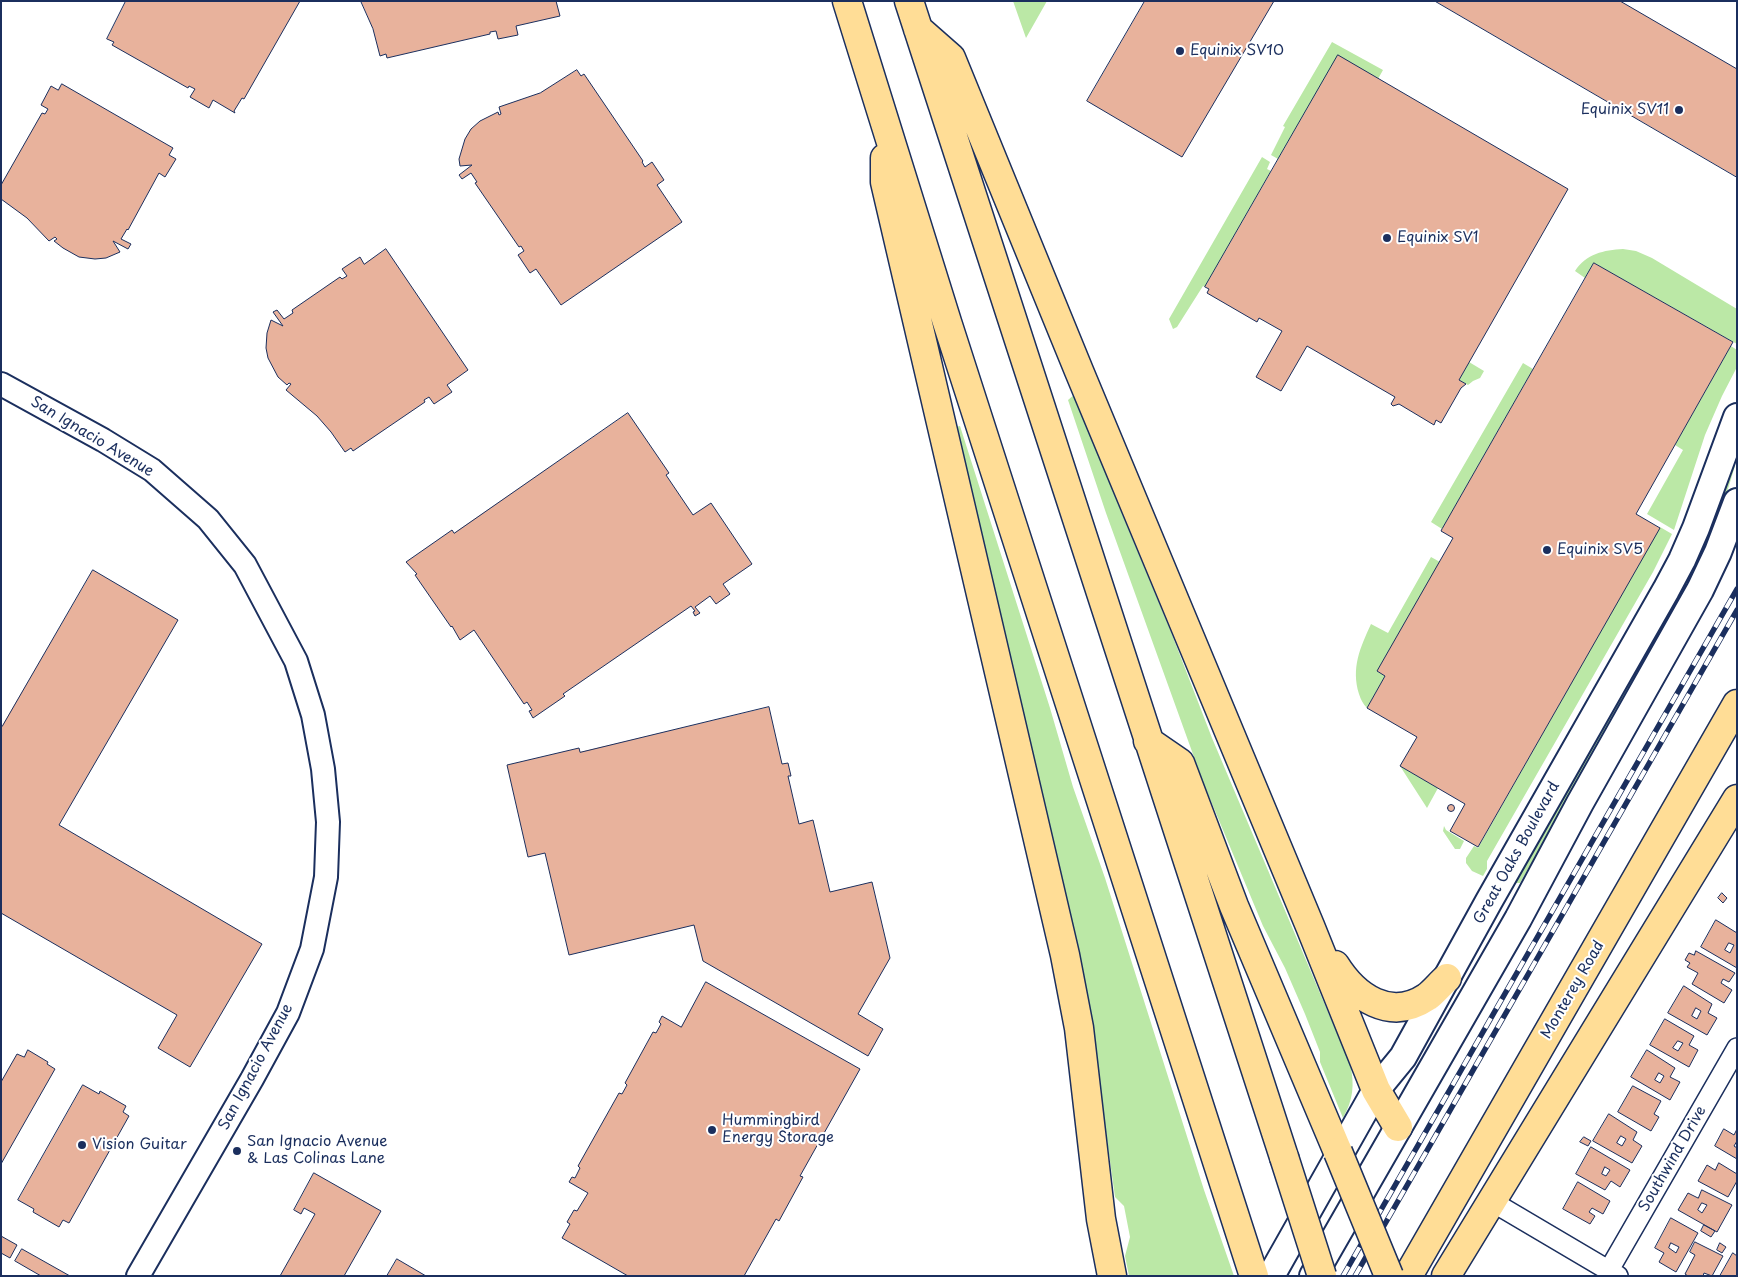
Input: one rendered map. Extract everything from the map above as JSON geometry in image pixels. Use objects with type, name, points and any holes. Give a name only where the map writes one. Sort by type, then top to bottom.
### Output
[{"type":"main road","points":[[846,1],[947,322],[1254,1276]]},
{"type":"main road","points":[[909,1],[1322,1276]]},
{"type":"main road","points":[[917,28],[951,58],[1086,390],[1310,926],[1376,1090],[1398,1128]]},
{"type":"main road","points":[[886,124],[885,182],[1066,955],[1078,1028],[1101,1219],[1112,1276]]},
{"type":"main road","name":"Great Oaks Boulevard","points":[[1271,1276],[1376,1090],[1403,1057],[1682,560],[1696,528],[1737,417]]},
{"type":"main road","name":"Great Oaks Boulevard","points":[[1313,1276],[1518,919],[1580,803],[1700,590],[1718,552],[1737,502]]},
{"type":"main road","name":"Monterey Road","points":[[1408,1276],[1737,704]]},
{"type":"main road","points":[[1148,741],[1180,763],[1234,906],[1314,1092],[1389,1276]]},
{"type":"main road","points":[[1446,1276],[1737,798]]},
{"type":"main road","points":[[1310,926],[1342,977],[1358,993],[1375,1004],[1401,1008],[1415,1003],[1427,996],[1447,978]]},
{"type":"street","name":"San Ignacio Avenue","points":[[1,384],[103,440],[152,470],[208,519],[245,565],[296,661],[313,715],[323,769],[328,822],[326,877],[312,949],[288,1013],[138,1276]]},
{"type":"street","name":"Southwind Drive","points":[[1614,1273],[1737,1048]]},
{"type":"street","points":[[1491,1201],[1614,1273]]},
{"type":"green space","points":[[1013,1],[1047,1],[1026,38]]},
{"type":"green space","points":[[1332,42],[1383,70],[1378,79],[1338,56],[1278,159],[1271,155],[1285,127],[1283,126]]},
{"type":"green space","points":[[1262,157],[1270,162],[1267,169],[1271,171],[1205,287],[1203,286],[1177,327],[1173,329],[1169,319]]},
{"type":"green space","points":[[1623,249],[1636,251],[1652,258],[1737,309],[1737,344],[1594,263],[1585,278],[1575,271],[1579,265],[1596,254],[1609,250]]},
{"type":"green space","points":[[1731,346],[1737,350],[1737,367],[1705,435],[1674,530],[1647,514],[1683,450],[1675,445]]},
{"type":"green space","points":[[1469,362],[1484,371],[1480,378],[1468,385],[1459,380]]},
{"type":"green space","points":[[1523,363],[1533,369],[1442,529],[1431,522]]},
{"type":"green space","points":[[1075,394],[1212,738],[1350,1064],[1352,1092],[1343,1118],[1320,1062],[1320,1052],[1305,1014],[1285,968],[1263,926],[1203,782],[1106,513],[1068,400]]},
{"type":"green space","points":[[960,426],[1050,708],[1073,787],[1105,878],[1204,1190],[1234,1276],[1129,1276],[1125,1256],[1130,1237],[1124,1206],[1115,1197],[1092,1031],[1056,855],[947,429]]},
{"type":"green space","points":[[1730,464],[1735,466],[1719,518],[1699,568],[1520,883],[1516,883],[1514,880]]},
{"type":"green space","points":[[1660,527],[1672,534],[1653,572],[1487,861],[1487,869],[1483,876],[1472,871],[1466,863],[1466,858],[1474,846],[1478,848]]},
{"type":"green space","points":[[1431,557],[1440,562],[1377,671],[1385,676],[1367,708],[1359,694],[1356,675],[1356,667],[1363,641],[1371,624],[1388,633]]},
{"type":"green space","points":[[1400,766],[1438,788],[1427,808]]},
{"type":"green space","points":[[1444,826],[1446,830],[1464,841],[1460,849],[1455,849],[1443,831]]},
{"type":"building","points":[[126,1],[300,1],[244,99],[242,98],[234,111],[235,113],[213,100],[209,108],[190,97],[195,89],[189,86],[188,88],[112,45],[114,42],[107,39]]},
{"type":"building","points":[[361,1],[556,1],[560,16],[516,26],[518,35],[498,39],[496,31],[490,32],[490,34],[387,58],[386,54],[380,56],[373,29]]},
{"type":"building","name":"Equinix SV10","points":[[1145,1],[1274,1],[1182,157],[1087,101]]},
{"type":"building","name":"Equinix SV11","points":[[1435,1],[1620,1],[1737,69],[1737,177]]},
{"type":"building","name":"Equinix SV1","points":[[1338,55],[1568,189],[1459,380],[1466,384],[1461,388],[1441,423],[1436,420],[1434,425],[1399,404],[1393,406],[1391,404],[1395,397],[1307,346],[1281,391],[1256,377],[1282,331],[1259,318],[1257,322],[1207,293],[1209,289],[1205,287]]},
{"type":"building","points":[[577,70],[581,76],[584,74],[643,161],[645,167],[652,162],[664,180],[657,185],[682,222],[561,305],[536,269],[530,273],[518,255],[524,251],[521,246],[519,247],[475,183],[477,182],[471,173],[462,179],[459,175],[472,165],[460,166],[459,159],[465,139],[471,129],[480,121],[498,112],[499,115],[501,114],[499,107],[540,93]]},
{"type":"building","points":[[62,84],[173,148],[169,155],[176,159],[165,177],[159,173],[128,230],[121,239],[131,244],[128,249],[113,241],[120,252],[106,258],[79,257],[54,241],[57,239],[55,237],[49,241],[27,218],[1,199],[1,185],[42,113],[45,114],[48,109],[41,105],[51,86],[58,90]]},
{"type":"building","points":[[386,249],[468,370],[447,385],[452,392],[434,404],[429,397],[424,400],[425,402],[353,451],[351,448],[345,452],[317,416],[286,390],[291,384],[287,385],[278,377],[268,358],[266,348],[267,333],[271,320],[283,326],[273,312],[277,310],[284,319],[293,313],[292,310],[340,277],[342,279],[347,276],[342,269],[360,257],[364,264]]},
{"type":"building","name":"Equinix SV5","points":[[1594,263],[1733,342],[1636,514],[1660,528],[1478,847],[1450,831],[1465,804],[1400,766],[1417,737],[1367,708],[1385,676],[1377,671],[1453,538],[1441,531],[1442,529]]},
{"type":"building","points":[[628,413],[669,473],[666,475],[693,515],[711,503],[752,564],[723,584],[730,594],[716,604],[710,596],[695,607],[700,613],[695,616],[693,612],[695,611],[691,606],[563,694],[565,696],[533,718],[529,711],[532,710],[527,702],[524,704],[474,630],[460,640],[415,575],[417,574],[406,562],[452,530],[454,533]]},
{"type":"building","points":[[93,570],[178,620],[59,825],[262,944],[190,1067],[158,1048],[177,1015],[1,913],[1,725]]},
{"type":"building","points":[[769,707],[782,764],[788,763],[791,776],[788,776],[799,824],[813,820],[830,892],[872,882],[890,958],[858,1014],[883,1029],[868,1056],[703,961],[694,925],[569,955],[545,853],[528,857],[507,765],[579,748],[580,752]]},
{"type":"building","points":[[1451,805],[1454,808],[1451,811],[1448,808]]},
{"type":"building","points":[[1722,893],[1727,898],[1723,903],[1718,898]]},
{"type":"building","points":[[1716,920],[1737,933],[1737,968],[1701,947]],"holes":[[[1729,943],[1734,945],[1730,953],[1725,950]]]},
{"type":"building","points":[[1696,951],[1735,973],[1729,982],[1723,979],[1721,983],[1732,990],[1724,1003],[1692,984],[1698,973],[1687,967],[1690,963],[1685,960],[1689,953],[1694,955]]},
{"type":"building","name":"Hummingbird Energy Storage","points":[[706,982],[860,1069],[800,1176],[803,1177],[779,1221],[776,1219],[744,1276],[628,1276],[562,1238],[570,1224],[567,1222],[574,1210],[577,1211],[588,1193],[569,1182],[572,1177],[575,1178],[580,1168],[578,1166],[619,1093],[622,1094],[627,1085],[625,1083],[653,1032],[656,1033],[661,1024],[659,1022],[662,1016],[681,1027]]},
{"type":"building","points":[[1684,986],[1712,1004],[1708,1013],[1717,1018],[1707,1035],[1668,1013]],"holes":[[[1696,1008],[1701,1011],[1697,1019],[1692,1016]]]},
{"type":"building","points":[[1665,1019],[1694,1036],[1689,1045],[1698,1050],[1689,1067],[1650,1045]],"holes":[[[1678,1041],[1683,1043],[1678,1051],[1673,1048]]]},
{"type":"building","points":[[28,1050],[48,1062],[47,1064],[55,1069],[1,1164],[1,1082],[17,1054],[24,1057]]},
{"type":"building","points":[[1647,1050],[1675,1068],[1670,1077],[1680,1082],[1670,1100],[1631,1077]],"holes":[[[1659,1073],[1664,1076],[1660,1083],[1655,1080]]]},
{"type":"building","points":[[83,1085],[99,1094],[100,1091],[126,1106],[123,1112],[129,1116],[69,1223],[63,1220],[59,1227],[33,1212],[34,1209],[18,1200]]},
{"type":"building","points":[[1633,1086],[1661,1101],[1654,1114],[1659,1117],[1651,1131],[1618,1112]]},
{"type":"building","points":[[1609,1114],[1637,1132],[1633,1140],[1642,1146],[1632,1163],[1593,1141]],"holes":[[[1621,1136],[1626,1139],[1622,1146],[1617,1143]]]},
{"type":"building","points":[[1724,1129],[1734,1135],[1737,1129],[1737,1141],[1734,1146],[1737,1148],[1737,1159],[1715,1146]]},
{"type":"building","points":[[1584,1137],[1591,1141],[1588,1146],[1580,1142]]},
{"type":"building","points":[[1591,1147],[1630,1170],[1620,1187],[1611,1181],[1605,1190],[1576,1174]],"holes":[[[1605,1167],[1610,1170],[1606,1176],[1602,1174]]]},
{"type":"building","points":[[1719,1163],[1737,1174],[1737,1181],[1728,1197],[1698,1181],[1707,1165],[1715,1170]]},
{"type":"building","points":[[314,1173],[381,1211],[344,1276],[280,1276],[315,1214],[304,1208],[301,1214],[294,1210]]},
{"type":"building","points":[[1578,1182],[1610,1201],[1603,1214],[1592,1208],[1589,1212],[1595,1216],[1590,1224],[1563,1209]]},
{"type":"building","points":[[1702,1190],[1732,1205],[1717,1232],[1678,1210],[1688,1193],[1698,1198]],"holes":[[[1702,1203],[1707,1205],[1702,1213],[1698,1210]]]},
{"type":"building","points":[[1671,1218],[1698,1233],[1676,1272],[1659,1262],[1664,1253],[1655,1248]],"holes":[[[1671,1243],[1679,1247],[1676,1253],[1669,1248]]]},
{"type":"building","points":[[1704,1225],[1715,1231],[1711,1237],[1701,1231]]},
{"type":"building","points":[[1,1236],[17,1245],[10,1258],[1,1253]]},
{"type":"building","points":[[1695,1242],[1723,1256],[1712,1276],[1704,1273],[1703,1276],[1688,1276],[1685,1274],[1695,1255],[1690,1252]]},
{"type":"building","points":[[1720,1243],[1726,1247],[1722,1253],[1717,1250]]},
{"type":"building","points":[[22,1249],[70,1276],[41,1276],[15,1261]]},
{"type":"building","points":[[1733,1253],[1737,1256],[1737,1276],[1720,1276]]},
{"type":"building","points":[[397,1259],[426,1276],[387,1276]]},
{"type":"railway","points":[[1343,1276],[1737,589]]},
{"type":"railway","points":[[1355,1276],[1737,610]]},
{"type":"place","name":"Equinix SV10","points":[[1180,51]]},
{"type":"place","name":"Equinix SV11","points":[[1679,110]]},
{"type":"place","name":"Equinix SV1","points":[[1387,238]]},
{"type":"place","name":"Equinix SV5","points":[[1547,550]]},
{"type":"place","name":"Hummingbird Energy Storage","points":[[712,1130]]},
{"type":"place","name":"Vision Guitar","points":[[82,1145]]},
{"type":"place","name":"San Ignacio Avenue & Las Colinas Lane","points":[[237,1151]]}]
